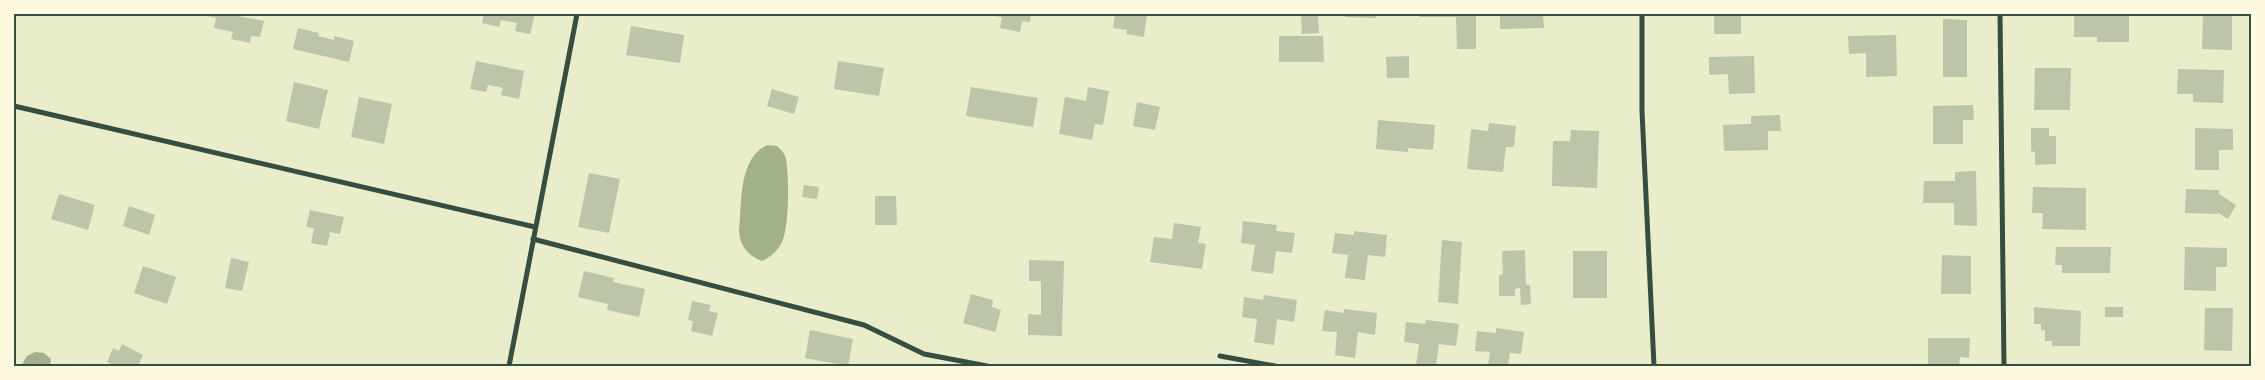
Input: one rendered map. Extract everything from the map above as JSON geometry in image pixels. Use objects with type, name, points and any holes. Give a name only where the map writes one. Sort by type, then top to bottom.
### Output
[{"type":"street","points":[[509,366],[577,14]]},
{"type":"street","points":[[1642,14],[1642,111],[1654,366]]},
{"type":"street","points":[[2000,14],[2004,366]]},
{"type":"street","points":[[14,106],[535,227]]},
{"type":"street","points":[[533,239],[864,325],[924,354],[987,366]]},
{"type":"street","points":[[1220,356],[1275,366]]},
{"type":"shaded area","points":[[767,145],[777,146],[785,157],[788,176],[788,209],[786,229],[779,248],[770,257],[762,261],[746,250],[741,241],[739,231],[743,183],[746,171],[751,160]]},
{"type":"shaded area","points":[[35,352],[44,353],[51,359],[50,366],[21,366],[27,356]]},
{"type":"building","points":[[207,14],[238,14],[238,16],[264,21],[260,37],[251,36],[250,43],[231,39],[233,32],[214,28],[216,18],[207,16]]},
{"type":"building","points":[[484,14],[535,14],[530,34],[515,31],[517,23],[501,20],[499,27],[482,23]]},
{"type":"building","points":[[993,14],[1031,14],[1030,22],[1022,21],[1020,32],[1000,28],[1002,17],[993,16]]},
{"type":"building","points":[[1115,14],[1147,14],[1144,37],[1126,34],[1127,30],[1113,28]]},
{"type":"building","points":[[1301,14],[1318,14],[1319,33],[1302,34]]},
{"type":"building","points":[[1346,14],[1376,14],[1376,18],[1345,17]]},
{"type":"building","points":[[1419,14],[1476,14],[1476,49],[1457,49],[1456,17],[1419,17]]},
{"type":"building","points":[[1500,14],[1543,14],[1544,28],[1500,29]]},
{"type":"building","points":[[1569,14],[1598,14],[1598,16],[1569,16]]},
{"type":"building","points":[[1714,14],[1741,14],[1741,34],[1714,34]]},
{"type":"building","points":[[2089,14],[2129,14],[2129,42],[2097,42],[2097,37],[2074,37],[2074,16],[2089,16]]},
{"type":"building","points":[[2203,14],[2232,14],[2232,50],[2202,49]]},
{"type":"building","points":[[1943,19],[1967,20],[1967,77],[1943,77]]},
{"type":"building","points":[[631,26],[684,35],[680,63],[626,55]]},
{"type":"building","points":[[298,28],[319,33],[318,36],[334,40],[334,36],[354,41],[349,62],[293,49]]},
{"type":"building","points":[[1896,35],[1897,76],[1866,77],[1866,53],[1849,54],[1848,36]]},
{"type":"building","points":[[1279,36],[1323,36],[1324,62],[1279,62]]},
{"type":"building","points":[[1409,56],[1409,78],[1387,78],[1386,57]]},
{"type":"building","points":[[1754,56],[1755,93],[1729,94],[1728,74],[1709,75],[1709,57]]},
{"type":"building","points":[[476,61],[524,71],[519,99],[501,95],[503,88],[488,85],[486,92],[470,89]]},
{"type":"building","points":[[838,61],[884,68],[879,96],[834,89]]},
{"type":"building","points":[[2035,68],[2071,68],[2070,110],[2034,110]]},
{"type":"building","points":[[2178,69],[2224,70],[2223,103],[2193,102],[2193,94],[2177,94]]},
{"type":"building","points":[[294,82],[328,90],[319,129],[286,121]]},
{"type":"building","points":[[971,87],[1038,98],[1033,127],[966,116]]},
{"type":"building","points":[[1088,87],[1109,91],[1103,125],[1095,124],[1092,140],[1059,134],[1065,97],[1086,101]]},
{"type":"building","points":[[772,89],[799,97],[794,114],[767,106]]},
{"type":"building","points":[[359,97],[392,104],[384,144],[351,137]]},
{"type":"building","points":[[1137,102],[1160,107],[1155,130],[1133,126]]},
{"type":"building","points":[[1973,105],[1974,120],[1963,120],[1963,144],[1933,144],[1933,106]]},
{"type":"building","points":[[1780,115],[1781,131],[1768,131],[1768,150],[1724,151],[1723,125],[1751,124],[1751,116]]},
{"type":"building","points":[[1378,120],[1435,125],[1433,150],[1408,148],[1408,152],[1376,149]]},
{"type":"building","points":[[1489,123],[1516,126],[1514,147],[1506,147],[1503,172],[1467,169],[1471,129],[1488,131]]},
{"type":"building","points":[[2031,128],[2049,128],[2049,136],[2056,136],[2056,164],[2035,165],[2035,152],[2031,151]]},
{"type":"building","points":[[2195,128],[2233,129],[2233,150],[2219,150],[2219,170],[2195,170]]},
{"type":"building","points":[[1571,130],[1599,131],[1597,188],[1552,186],[1553,141],[1570,141]]},
{"type":"building","points":[[1976,171],[1977,226],[1954,225],[1954,203],[1923,203],[1924,181],[1955,181],[1955,172]]},
{"type":"building","points":[[589,173],[620,179],[609,233],[578,227]]},
{"type":"building","points":[[804,185],[819,187],[817,199],[802,197]]},
{"type":"building","points":[[2033,187],[2086,188],[2086,230],[2042,229],[2043,213],[2032,213]]},
{"type":"building","points":[[2186,189],[2219,190],[2219,194],[2236,205],[2228,219],[2217,212],[2217,214],[2185,213]]},
{"type":"building","points":[[59,194],[95,205],[88,230],[51,219]]},
{"type":"building","points":[[875,196],[896,196],[897,225],[875,225]]},
{"type":"building","points":[[129,206],[155,215],[149,235],[123,226]]},
{"type":"building","points":[[310,210],[344,217],[340,234],[330,232],[327,246],[311,243],[314,228],[306,227]]},
{"type":"building","points":[[1243,221],[1277,225],[1276,231],[1295,233],[1292,253],[1276,251],[1273,274],[1251,271],[1255,245],[1241,243]]},
{"type":"building","points":[[1174,223],[1201,227],[1198,243],[1206,244],[1202,269],[1150,262],[1154,237],[1172,239]]},
{"type":"building","points":[[1354,231],[1387,235],[1385,257],[1368,255],[1365,280],[1345,278],[1348,255],[1332,253],[1335,233],[1354,235]]},
{"type":"building","points":[[1442,240],[1462,242],[1458,304],[1438,302]]},
{"type":"building","points":[[2056,247],[2111,247],[2110,273],[2062,273],[2062,265],[2055,265]]},
{"type":"building","points":[[2185,247],[2227,248],[2227,267],[2216,267],[2216,291],[2184,290]]},
{"type":"building","points":[[1525,250],[1526,285],[1530,285],[1531,304],[1521,305],[1520,288],[1515,289],[1515,296],[1499,296],[1499,275],[1503,274],[1502,251]]},
{"type":"building","points":[[1573,251],[1607,251],[1607,298],[1573,298]]},
{"type":"building","points":[[1942,255],[1971,256],[1971,294],[1941,294]]},
{"type":"building","points":[[231,258],[249,262],[242,291],[225,288]]},
{"type":"building","points":[[1029,260],[1064,261],[1062,336],[1028,335],[1028,314],[1041,315],[1041,281],[1029,281]]},
{"type":"building","points":[[143,266],[176,277],[167,304],[134,293]]},
{"type":"building","points":[[584,271],[614,278],[613,282],[645,289],[639,317],[607,310],[608,304],[578,297]]},
{"type":"building","points":[[971,294],[993,300],[992,307],[1001,310],[995,332],[963,323]]},
{"type":"building","points":[[1264,295],[1297,300],[1294,322],[1277,319],[1274,345],[1254,342],[1257,319],[1242,317],[1244,297],[1263,300]]},
{"type":"building","points":[[692,301],[711,305],[709,311],[718,313],[712,336],[691,331],[693,321],[688,320]]},
{"type":"building","points":[[2034,307],[2081,311],[2080,346],[2052,346],[2052,341],[2045,341],[2045,330],[2041,330],[2041,324],[2034,324]]},
{"type":"building","points":[[2105,307],[2123,307],[2123,317],[2105,317]]},
{"type":"building","points":[[2205,308],[2233,308],[2232,351],[2204,350]]},
{"type":"building","points":[[1344,309],[1377,313],[1375,335],[1358,332],[1355,358],[1335,355],[1337,332],[1322,331],[1325,310],[1344,313]]},
{"type":"building","points":[[1426,320],[1459,324],[1456,346],[1439,344],[1436,366],[1416,366],[1419,344],[1404,342],[1406,322],[1425,324]]},
{"type":"building","points":[[1496,328],[1524,332],[1521,354],[1510,353],[1508,366],[1488,366],[1490,352],[1475,351],[1477,331],[1496,333]]},
{"type":"building","points":[[810,330],[853,339],[848,366],[805,358]]},
{"type":"building","points":[[1928,338],[1970,338],[1969,358],[1960,357],[1959,366],[1928,366]]},
{"type":"building","points":[[122,344],[143,355],[138,366],[115,366],[107,362],[113,348],[119,351]]}]
